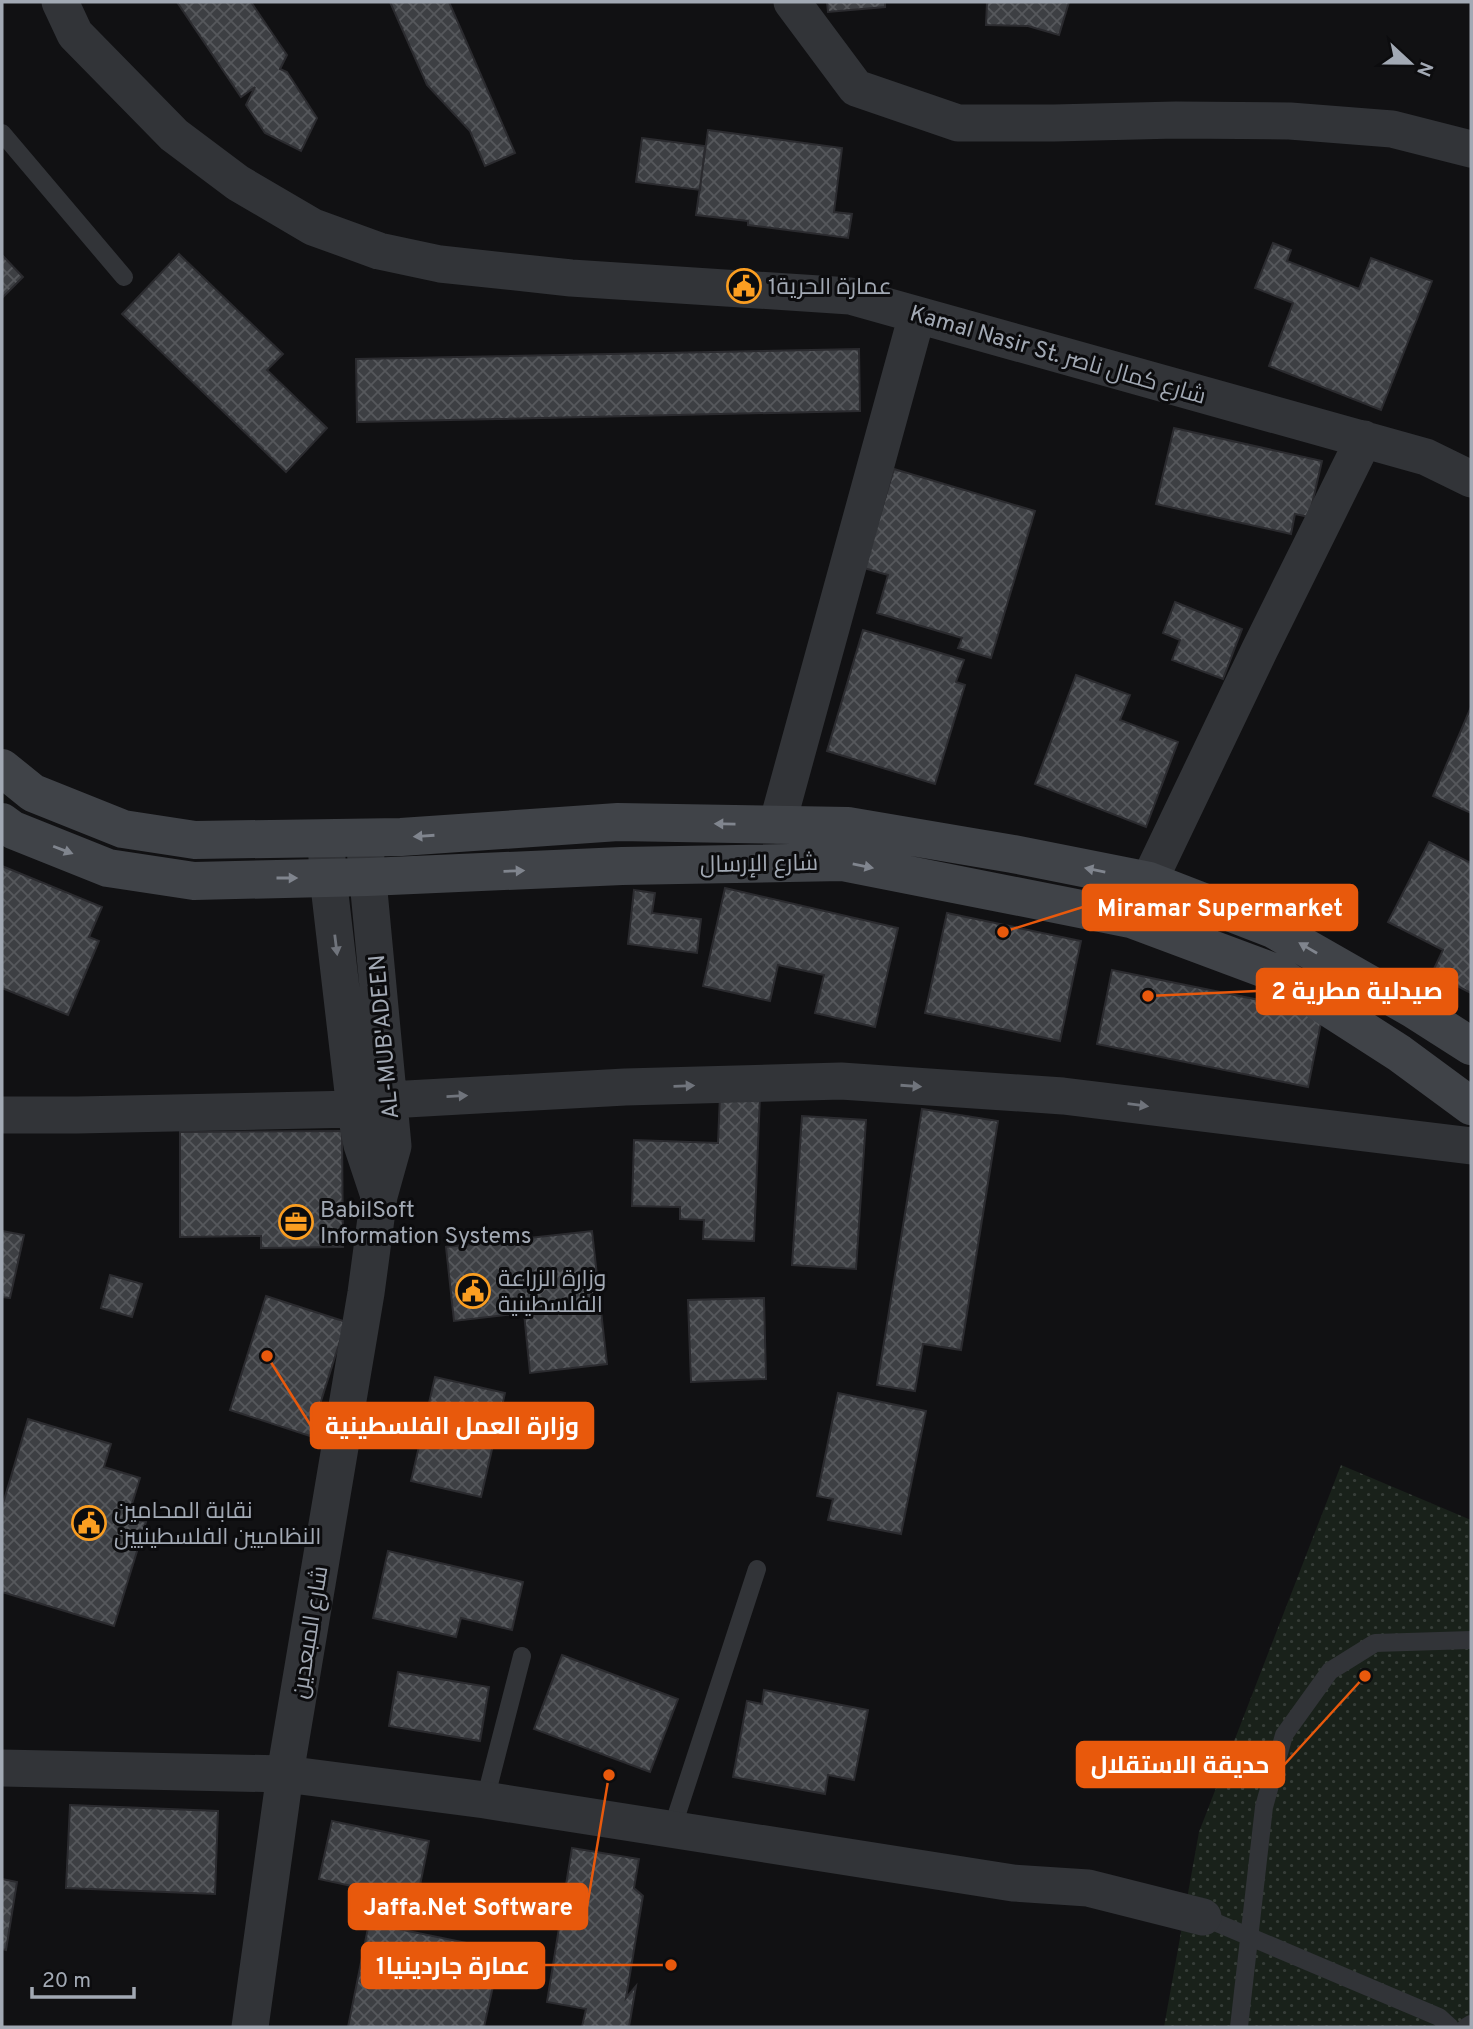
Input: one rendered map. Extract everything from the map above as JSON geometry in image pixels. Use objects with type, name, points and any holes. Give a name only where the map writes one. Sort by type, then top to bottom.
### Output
[{"type":"main road","name":"شارع الإرسال","points":[[2,768],[33,793],[123,829],[195,840],[364,838],[618,821],[848,827],[1013,854],[1149,881],[1273,929],[1413,1009],[1471,1046]]},
{"type":"main road","name":"شارع الإرسال","points":[[2,822],[13,830],[108,868],[194,881],[369,877],[622,866],[843,862],[1131,919],[1273,972],[1399,1054],[1471,1106]]},
{"type":"street","name":"Kamal Nasir St. شارع كمال ناصر","points":[[60,2],[75,34],[174,135],[238,183],[313,227],[379,251],[440,264],[570,278],[850,296],[1426,457],[1471,479]]},
{"type":"street","points":[[792,2],[856,88],[958,123],[1290,121],[1392,130],[1471,149]]},
{"type":"street","points":[[777,825],[917,315]]},
{"type":"street","points":[[1149,881],[1364,439]]},
{"type":"street","name":"AL-MUB'ADEEN","points":[[364,838],[369,877],[372,1104],[393,1146],[379,1196]]},
{"type":"street","points":[[326,839],[328,877],[372,1104]]},
{"type":"street","points":[[2,1115],[77,1115],[372,1104],[625,1087],[841,1081],[1063,1096],[1471,1146]]},
{"type":"street","name":"شارع المبعدين","points":[[250,2027],[285,1774],[366,1293],[379,1196]]},
{"type":"street","points":[[2,1768],[285,1774],[485,1800],[1013,1883],[1088,1888],[1203,1917]]},
{"type":"lane","points":[[2,133],[124,277]]},
{"type":"lane","points":[[672,1829],[757,1569]]},
{"type":"lane","points":[[1239,2027],[1264,1807],[1284,1735],[1330,1671],[1375,1643],[1471,1640]]},
{"type":"lane","points":[[485,1800],[522,1656]]},
{"type":"lane","points":[[1203,1917],[1439,2017],[1450,2027]]},
{"type":"lane","points":[[1466,2027],[1471,2024]]},
{"type":"shaded area","points":[[1341,1465],[1471,1520],[1471,2027],[1164,2027],[1199,1832]]},
{"type":"building","points":[[177,2],[251,2],[287,55],[280,69],[287,72],[317,118],[301,151],[265,133],[246,105],[255,87],[241,97]]},
{"type":"building","points":[[390,2],[449,2],[515,153],[485,166],[470,131],[427,85]]},
{"type":"building","points":[[827,2],[885,2],[885,7],[828,12]]},
{"type":"building","points":[[987,2],[1069,2],[1059,35],[1028,26],[986,25]]},
{"type":"building","points":[[708,130],[842,148],[834,212],[852,214],[848,238],[748,225],[748,221],[696,215]]},
{"type":"building","points":[[642,138],[705,146],[700,190],[636,182]]},
{"type":"building","points":[[1273,243],[1291,250],[1287,261],[1359,289],[1371,258],[1432,281],[1381,410],[1269,366],[1293,303],[1255,288]]},
{"type":"building","points":[[179,254],[283,354],[267,370],[327,428],[286,472],[122,314]]},
{"type":"building","points":[[2,255],[23,277],[2,298]]},
{"type":"building","points":[[859,349],[860,411],[357,422],[356,359]]},
{"type":"building","points":[[1174,428],[1322,461],[1309,517],[1295,514],[1291,534],[1156,504]]},
{"type":"building","points":[[894,469],[1035,511],[991,658],[958,648],[962,638],[877,613],[888,575],[864,568]]},
{"type":"building","points":[[1175,602],[1242,629],[1223,679],[1172,660],[1180,640],[1163,633]]},
{"type":"building","points":[[863,630],[964,660],[956,682],[965,685],[935,784],[827,751]]},
{"type":"building","points":[[1076,675],[1130,695],[1120,720],[1178,742],[1146,827],[1035,784]]},
{"type":"building","points":[[1471,707],[1471,813],[1433,796]]},
{"type":"building","points":[[1429,842],[1471,863],[1471,993],[1432,973],[1443,950],[1388,922]]},
{"type":"building","points":[[2,866],[102,907],[89,937],[99,941],[68,1015],[2,988]]},
{"type":"building","points":[[725,888],[898,928],[875,1027],[815,1013],[824,975],[778,965],[770,1001],[703,986]]},
{"type":"building","points":[[634,890],[655,893],[652,913],[701,919],[697,953],[628,944]]},
{"type":"building","points":[[947,913],[1081,941],[1060,1041],[925,1013]]},
{"type":"building","points":[[1112,970],[1323,1013],[1308,1087],[1097,1044]]},
{"type":"building","points":[[720,1095],[760,1096],[754,1241],[703,1239],[704,1220],[680,1219],[680,1207],[632,1206],[634,1140],[718,1143]]},
{"type":"building","points":[[922,1109],[998,1121],[961,1350],[923,1344],[915,1391],[877,1385]]},
{"type":"building","points":[[802,1116],[866,1120],[856,1269],[792,1265]]},
{"type":"building","points":[[342,1131],[343,1247],[261,1248],[261,1236],[180,1237],[180,1132]]},
{"type":"building","points":[[2,1231],[24,1235],[10,1298],[2,1297]]},
{"type":"building","points":[[592,1231],[607,1364],[530,1373],[524,1313],[454,1321],[446,1247]]},
{"type":"building","points":[[110,1275],[142,1284],[132,1317],[101,1308]]},
{"type":"building","points":[[266,1296],[346,1322],[310,1436],[230,1410]]},
{"type":"building","points":[[764,1298],[766,1379],[691,1382],[688,1300]]},
{"type":"building","points":[[435,1377],[505,1393],[481,1497],[411,1481]]},
{"type":"building","points":[[838,1393],[926,1411],[901,1534],[828,1520],[833,1499],[817,1496]]},
{"type":"building","points":[[28,1419],[111,1444],[104,1467],[140,1478],[128,1517],[146,1522],[114,1626],[2,1592],[2,1507]]},
{"type":"building","points":[[388,1551],[523,1582],[512,1630],[461,1618],[456,1637],[373,1618]]},
{"type":"building","points":[[562,1655],[678,1699],[650,1772],[534,1729]]},
{"type":"building","points":[[398,1672],[489,1687],[480,1741],[389,1726]]},
{"type":"building","points":[[764,1690],[868,1710],[854,1780],[828,1775],[825,1794],[733,1777],[747,1701],[762,1704]]},
{"type":"building","points":[[70,1805],[218,1811],[215,1894],[66,1888]]},
{"type":"building","points":[[332,1821],[429,1841],[417,1900],[319,1879]]},
{"type":"building","points":[[572,1848],[639,1859],[634,1888],[643,1896],[626,1998],[636,1986],[629,2027],[582,2027],[586,2009],[547,2002]]},
{"type":"building","points":[[2,1879],[17,1882],[6,1950],[2,1949]]},
{"type":"building","points":[[369,1923],[501,1950],[484,2027],[348,2027]]},
{"type":"place","name":"عمارة الحرية1","points":[[744,286]]},
{"type":"place","name":"Miramar Supermarket","points":[[1003,932]]},
{"type":"place","name":"صيدلية مطرية 2","points":[[1148,996]]},
{"type":"place","name":"BabilSoft Information Systems","points":[[296,1222]]},
{"type":"place","name":"وزارة الزراعة الفلسطينية","points":[[473,1291]]},
{"type":"place","name":"وزارة العمل الفلسطينية","points":[[267,1356]]},
{"type":"place","name":"نقابة المحامين النظاميين الفلسطينيين","points":[[89,1523]]},
{"type":"place","name":"حديقة الاستقلال","points":[[1365,1676]]},
{"type":"place","name":"Jaffa.Net Software","points":[[609,1775]]},
{"type":"place","name":"عمارة جاردينيا1","points":[[671,1965]]}]
